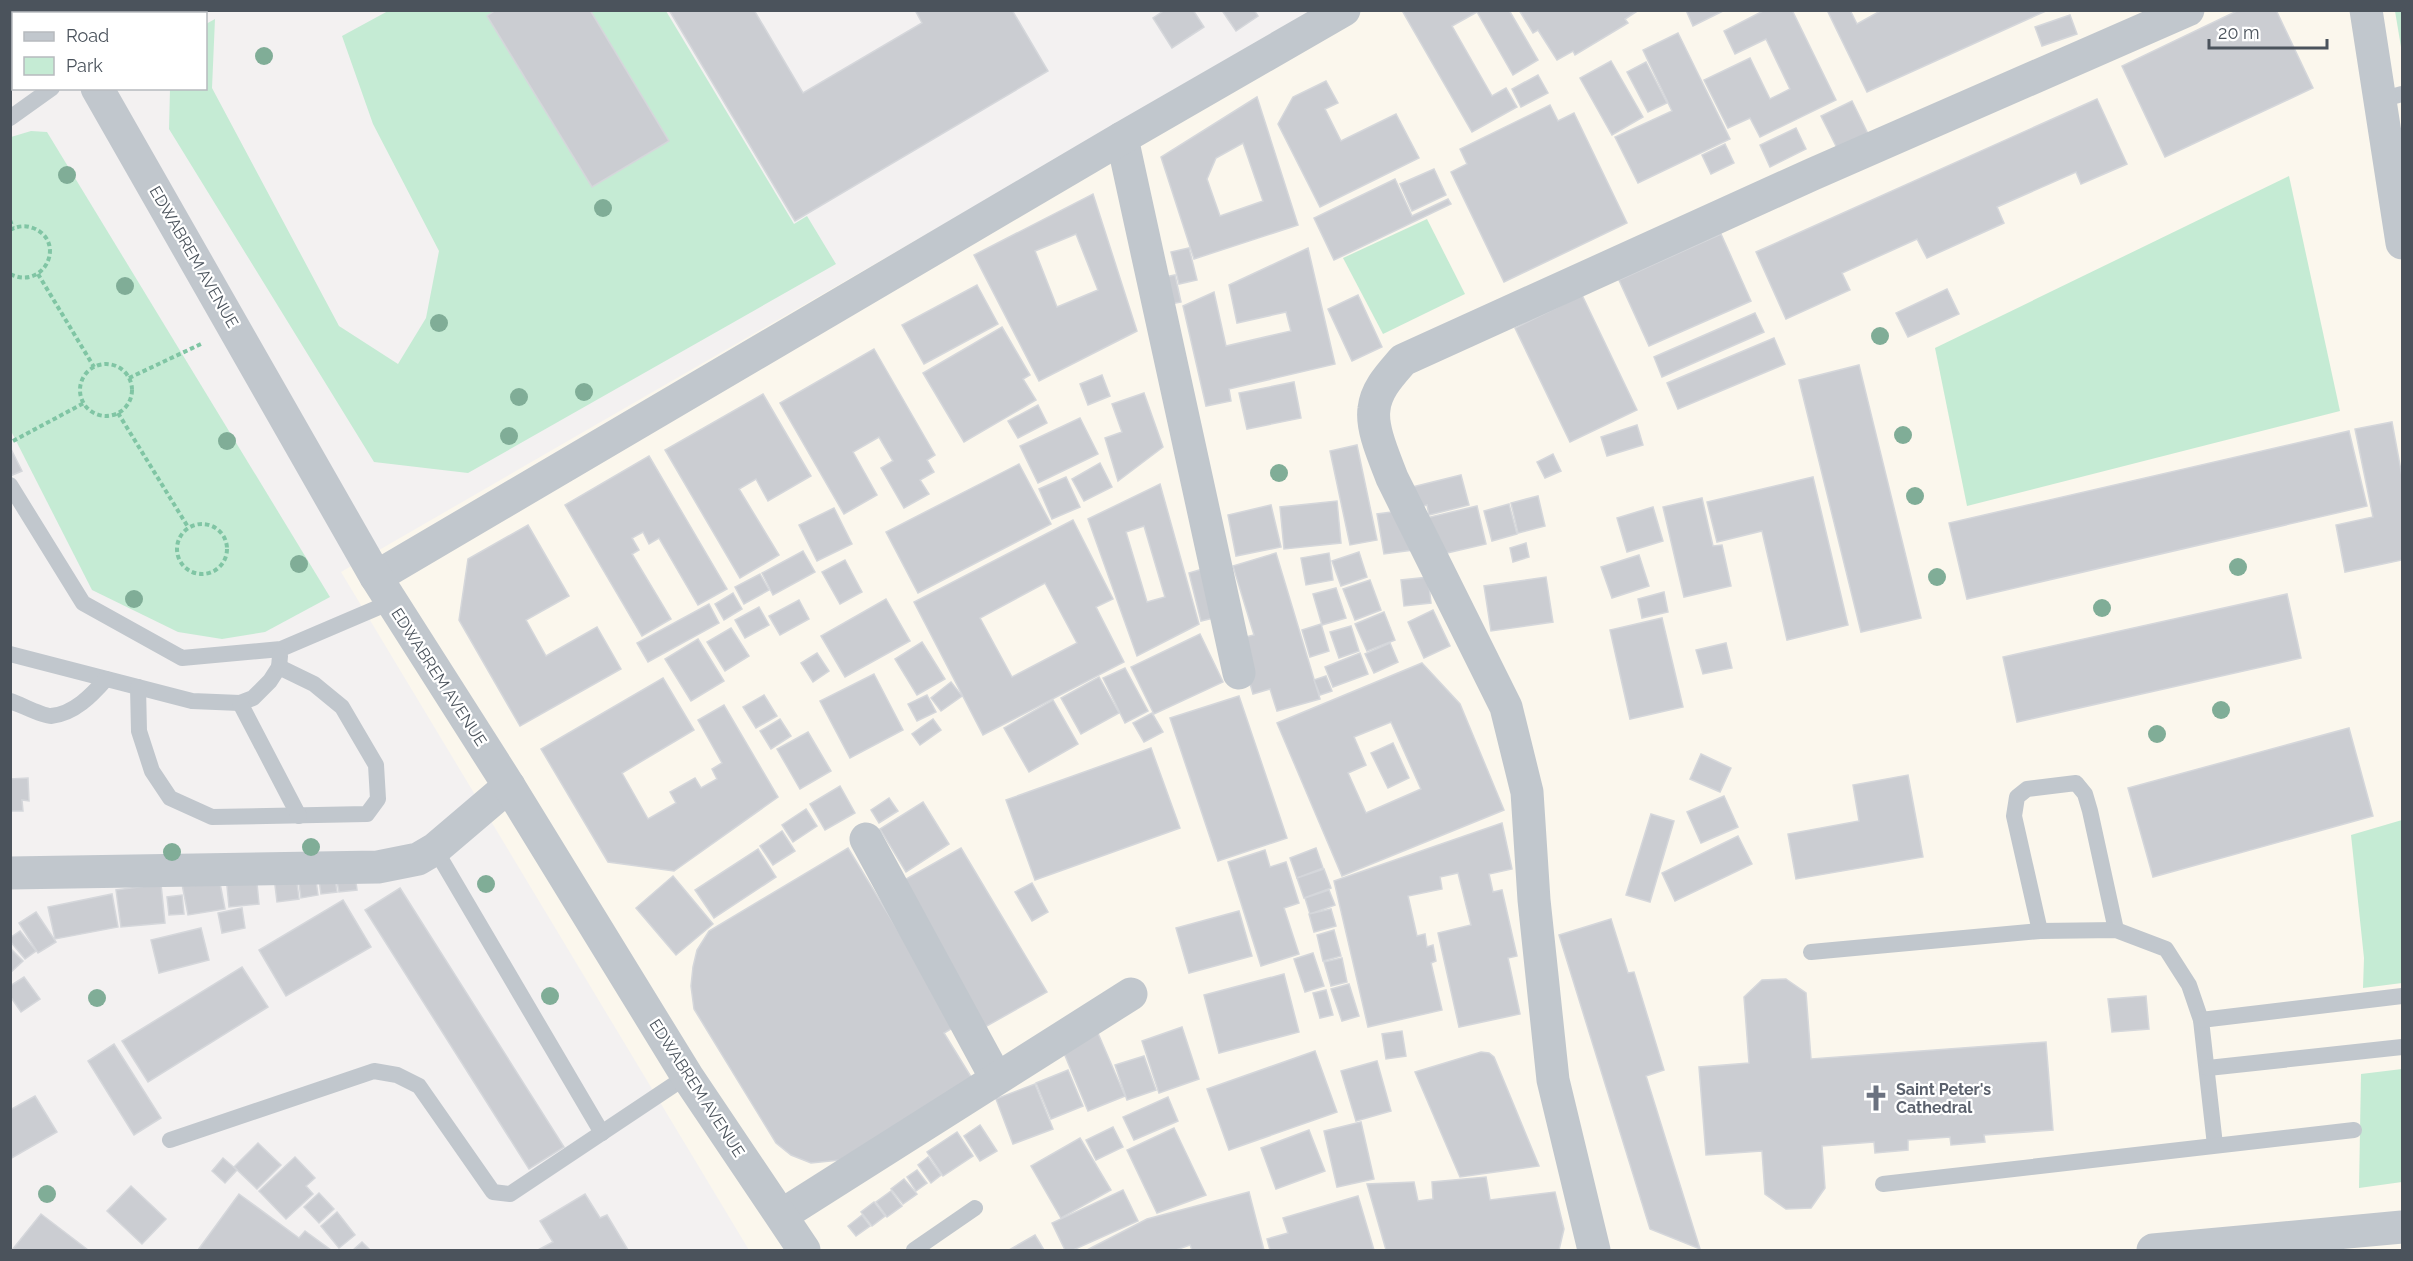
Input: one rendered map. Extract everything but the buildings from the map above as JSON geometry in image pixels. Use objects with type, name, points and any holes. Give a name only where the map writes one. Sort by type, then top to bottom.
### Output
[{"type":"street","points":[[384,589],[1122,138],[1344,10]]},
{"type":"street","points":[[1594,1251],[1553,1080],[1534,900],[1527,792],[1506,706],[1392,478],[1378,444],[1374,409],[1383,384],[1403,360],[1802,178],[2188,10]]},
{"type":"street","points":[[2367,10],[2391,97],[2403,243]]},
{"type":"street","name":"EDWABREM AVENUE","points":[[98,90],[384,589],[509,786],[687,1076],[804,1251]]},
{"type":"street","points":[[1122,138],[1239,673]]},
{"type":"street","points":[[10,873],[378,867],[418,859],[435,849],[509,786]]},
{"type":"street","points":[[866,839],[996,1078]]},
{"type":"street","points":[[782,1215],[1131,994]]},
{"type":"street","points":[[2153,1251],[2337,1242],[2403,1227]]},
{"type":"lane","points":[[10,118],[49,90]]},
{"type":"lane","points":[[10,485],[83,603],[182,657],[281,649],[384,589]]},
{"type":"lane","points":[[10,654],[192,701],[240,703],[252,698],[270,681],[279,667],[281,649]]},
{"type":"lane","points":[[138,687],[139,731],[152,771],[170,798],[212,817],[368,814],[378,799],[376,765],[342,707],[314,684],[279,667]]},
{"type":"lane","points":[[10,700],[50,716],[74,709],[95,692],[106,679]]},
{"type":"lane","points":[[240,703],[300,816]]},
{"type":"lane","points":[[2040,931],[2014,816],[2018,797],[2027,789],[2076,783],[2085,795],[2091,810],[2116,930]]},
{"type":"lane","points":[[435,849],[602,1133]]},
{"type":"lane","points":[[1811,952],[2040,931],[2116,930],[2166,949],[2188,985],[2201,1020],[2216,1145]]},
{"type":"lane","points":[[2201,1020],[2403,996]]},
{"type":"lane","points":[[2208,1068],[2403,1047]]},
{"type":"lane","points":[[170,1140],[374,1071],[397,1075],[419,1086],[493,1192],[510,1194],[687,1076]]},
{"type":"lane","points":[[1882,1184],[2354,1130]]},
{"type":"lane","points":[[924,1247],[975,1208]]},
{"type":"path","points":[[10,220],[12,229],[24,225],[36,228],[45,236],[50,246],[50,258],[45,268],[38,273],[24,278],[10,274]]},
{"type":"path","points":[[38,273],[94,367]]},
{"type":"path","points":[[129,378],[234,328]]},
{"type":"path","points":[[105,364],[117,366],[129,378],[132,384],[132,395],[127,406],[118,413],[106,416],[95,414],[84,403],[80,385],[85,374],[94,367],[105,364]]},
{"type":"path","points":[[13,441],[84,403]]},
{"type":"path","points":[[118,413],[188,527]]},
{"type":"path","points":[[199,523],[211,524],[220,530],[226,540],[228,551],[224,562],[216,570],[205,574],[194,573],[184,567],[178,557],[176,546],[180,536],[188,527],[199,523]]},
{"type":"shaded area","points":[[1313,11],[2402,11],[2402,1250],[749,1250],[341,572]]},
{"type":"green space","points":[[388,11],[666,11],[794,224],[807,216],[836,264],[468,473],[374,462],[169,129],[170,90],[207,90],[207,23],[215,19],[212,88],[339,326],[398,364],[426,318],[439,251],[373,124],[342,36]]},
{"type":"green space","points":[[2395,11],[2402,11],[2402,53]]},
{"type":"green space","points":[[31,131],[47,132],[330,597],[265,632],[222,639],[178,632],[92,590],[11,431],[11,137]]},
{"type":"green space","points":[[2289,176],[2340,411],[1967,506],[1935,348]]},
{"type":"green space","points":[[1427,219],[1465,294],[1383,334],[1343,258]]},
{"type":"green space","points":[[2402,820],[2402,983],[2363,988],[2364,958],[2351,835]]},
{"type":"green space","points":[[2402,1069],[2402,1182],[2359,1188],[2361,1074]]},
{"type":"place","name":"Saint Peter's Cathedral","points":[[1876,1098]]}]
